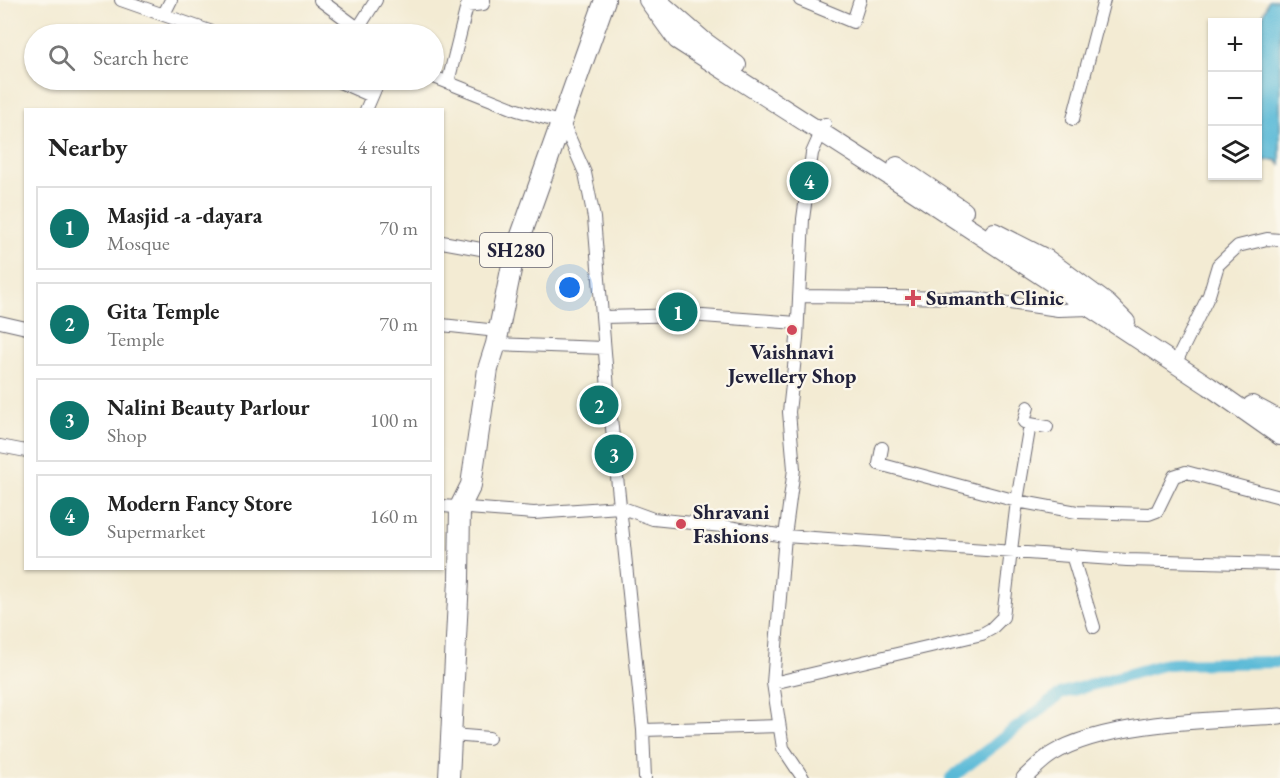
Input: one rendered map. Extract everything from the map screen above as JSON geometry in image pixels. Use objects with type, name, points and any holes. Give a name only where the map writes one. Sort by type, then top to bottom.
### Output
[{"type":"main road","name":"SH280","points":[[449,778],[459,579],[451,507],[471,485],[488,369],[497,338],[514,255],[605,0]]},
{"type":"main road","points":[[648,0],[677,40],[823,128],[937,191],[995,233],[1047,259],[1100,306],[1280,436]]},
{"type":"main road","points":[[657,0],[704,41],[823,128]]},
{"type":"main road","points":[[1100,306],[1280,420]]},
{"type":"street","points":[[122,0],[192,24]]},
{"type":"street","points":[[165,14],[171,0]]},
{"type":"street","points":[[320,0],[353,24]]},
{"type":"street","points":[[365,24],[376,0]]},
{"type":"street","points":[[448,82],[467,6],[483,4],[484,0]]},
{"type":"street","points":[[800,0],[853,22],[860,0]]},
{"type":"street","points":[[1073,118],[1104,0]]},
{"type":"street","points":[[444,81],[517,110],[563,123],[585,173],[598,252],[604,348],[643,730],[645,778]]},
{"type":"street","points":[[358,90],[372,96]]},
{"type":"street","points":[[367,108],[375,90]]},
{"type":"street","points":[[803,778],[783,748],[773,683],[785,536],[794,468],[789,412],[806,194],[812,153],[823,128]]},
{"type":"street","points":[[1179,356],[1209,295],[1218,265],[1238,246],[1268,239],[1280,240]]},
{"type":"street","points":[[444,242],[514,255]]},
{"type":"street","points":[[799,296],[974,298],[1058,310],[1100,306]]},
{"type":"street","points":[[603,317],[700,315],[797,323]]},
{"type":"street","points":[[0,322],[24,328]]},
{"type":"street","points":[[444,325],[497,338],[604,348]]},
{"type":"street","points":[[1028,407],[1024,422],[1047,427]]},
{"type":"street","points":[[773,683],[991,629],[1003,616],[1006,607],[1017,501],[1030,423]]},
{"type":"street","points":[[0,446],[24,451]]},
{"type":"street","points":[[882,448],[879,464],[1017,501],[1077,512],[1149,514],[1157,511],[1174,476],[1186,472],[1280,497]]},
{"type":"street","points":[[451,507],[534,513],[620,507],[653,519],[722,526],[785,536],[914,547],[1012,551],[1126,560],[1280,564]]},
{"type":"street","points":[[1072,555],[1094,627]]},
{"type":"street","points":[[1024,778],[1052,754],[1096,736],[1211,720],[1280,716]]},
{"type":"street","points":[[643,730],[779,726]]},
{"type":"street","points":[[452,735],[489,738]]},
{"type":"water","points":[[1268,0],[1280,0],[1280,165],[1276,160],[1262,161],[1262,18]]},
{"type":"waterway","points":[[951,778],[1062,693],[1166,664],[1280,662]]},
{"type":"place","name":"Modern Fancy Store","points":[[809,181]]},
{"type":"place","name":"Sumanth Clinic","points":[[913,298]]},
{"type":"place","name":"Masjid -a -dayara","points":[[678,312]]},
{"type":"place","name":"Vaishnavi Jewellery Shop","points":[[792,330]]},
{"type":"place","name":"Gita Temple","points":[[599,405]]},
{"type":"place","name":"Nalini Beauty Parlour","points":[[614,454]]},
{"type":"place","name":"Shravani Fashions","points":[[681,524]]}]
